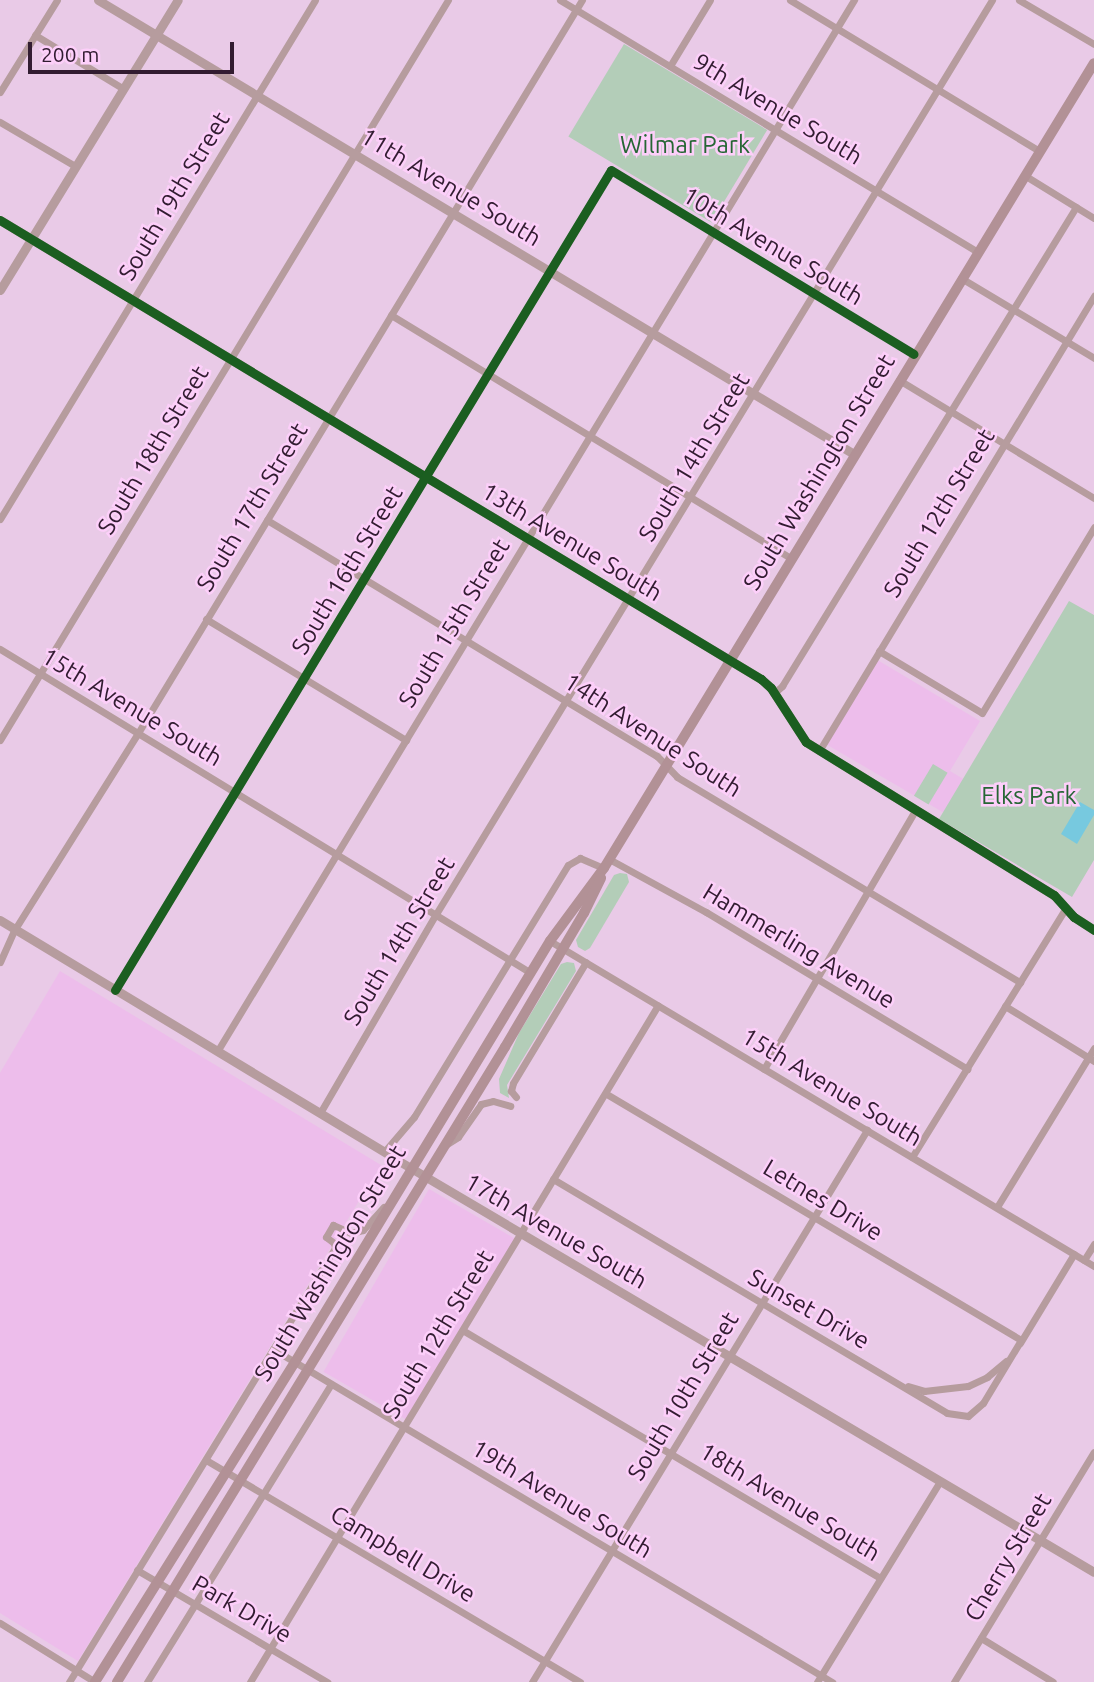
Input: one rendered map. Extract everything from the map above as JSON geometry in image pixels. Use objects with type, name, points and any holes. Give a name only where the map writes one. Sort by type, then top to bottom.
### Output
[{"type":"main road","name":"South Washington Street","points":[[117,1682],[447,1144],[564,949],[607,863],[666,764],[976,252],[1094,63]]},
{"type":"main road","name":"South Washington Street","points":[[95,1682],[295,1362],[550,941],[607,863]]},
{"type":"street","points":[[0,92],[57,0]]},
{"type":"street","name":"11th Avenue South","points":[[98,0],[258,93],[855,454]]},
{"type":"street","points":[[0,290],[178,0]]},
{"type":"street","name":"South 19th Street","points":[[0,519],[315,0]]},
{"type":"street","name":"South 18th Street","points":[[0,740],[448,0]]},
{"type":"street","name":"9th Avenue South","points":[[560,0],[976,252]]},
{"type":"street","name":"South 17th Street","points":[[0,962],[15,929],[138,733],[582,0]]},
{"type":"street","points":[[670,66],[710,0]]},
{"type":"street","points":[[790,0],[1039,151]]},
{"type":"street","name":"South 15th Street","points":[[218,1051],[855,0]]},
{"type":"street","name":"South 14th Street","points":[[320,1113],[436,914],[630,600],[992,0]]},
{"type":"street","points":[[1019,0],[1094,44]]},
{"type":"street","points":[[35,34],[122,88]]},
{"type":"street","points":[[0,122],[75,166]]},
{"type":"street","name":"10th Avenue South","points":[[611,170],[915,354]]},
{"type":"street","name":"South 16th Street","points":[[116,990],[611,170]]},
{"type":"street","points":[[1024,175],[1094,218]]},
{"type":"street","points":[[774,692],[782,686],[1076,207]]},
{"type":"street","name":"13th Avenue South","points":[[0,220],[761,679],[774,692],[800,736],[819,751],[1054,895],[1073,917],[1094,930]]},
{"type":"street","points":[[961,278],[1094,358]]},
{"type":"street","name":"South 12th Street","points":[[819,751],[1094,296]]},
{"type":"street","points":[[391,315],[791,558]]},
{"type":"street","points":[[899,380],[1094,499]]},
{"type":"street","name":"14th Avenue South","points":[[267,520],[568,701],[666,764],[677,777],[1020,982]]},
{"type":"street","points":[[878,651],[982,713],[1094,527]]},
{"type":"street","points":[[206,620],[406,740]]},
{"type":"street","name":"15th Avenue South","points":[[0,649],[531,973]]},
{"type":"street","points":[[765,1069],[916,809]]},
{"type":"street","points":[[384,1152],[414,1116],[572,861],[587,859],[607,863]]},
{"type":"street","name":"Hammerling Avenue","points":[[607,863],[818,979],[967,1069]]},
{"type":"street","points":[[912,1157],[1066,908]]},
{"type":"street","name":"17th Avenue South","points":[[0,920],[384,1152],[1094,1573]]},
{"type":"street","name":"15th Avenue South","points":[[550,941],[1094,1266]]},
{"type":"street","points":[[516,1097],[511,1087],[586,962]]},
{"type":"street","name":"South 12th Street","points":[[250,1682],[464,1331],[658,1005]]},
{"type":"street","points":[[1005,1006],[1091,1059]]},
{"type":"street","points":[[997,1207],[1091,1059],[1094,1048]]},
{"type":"street","name":"Letnes Drive","points":[[606,1094],[1021,1340]]},
{"type":"street","points":[[447,1144],[458,1137],[481,1104],[493,1101],[510,1106]]},
{"type":"street","name":"South 10th Street","points":[[532,1682],[867,1129]]},
{"type":"street","name":"Sunset Drive","points":[[553,1179],[947,1413],[968,1416],[983,1403],[1021,1340]]},
{"type":"street","points":[[69,1682],[335,1248],[334,1243],[326,1237],[333,1225],[351,1233],[363,1230],[398,1193]]},
{"type":"street","points":[[1084,1260],[1094,1244]]},
{"type":"street","points":[[897,1383],[923,1391],[968,1386],[987,1377],[1008,1360],[1074,1254]]},
{"type":"street","name":"18th Avenue South","points":[[464,1331],[880,1578]]},
{"type":"street","name":"19th Avenue South","points":[[273,1349],[612,1551],[819,1679],[832,1682]]},
{"type":"street","points":[[147,1682],[331,1384]]},
{"type":"street","name":"Cherry Street","points":[[954,1682],[1094,1452]]},
{"type":"street","name":"Campbell Drive","points":[[206,1460],[580,1682]]},
{"type":"street","points":[[819,1679],[940,1481]]},
{"type":"street","name":"Park Drive","points":[[137,1570],[327,1682]]},
{"type":"street","points":[[0,1623],[95,1682]]},
{"type":"street","points":[[981,1638],[1053,1682]]},
{"type":"shaded area","points":[[874,658],[980,721],[950,771],[1022,814],[1001,846],[824,743]]},
{"type":"shaded area","points":[[60,971],[381,1165],[78,1661],[0,1613],[0,1073]]},
{"type":"shaded area","points":[[429,1189],[515,1238],[409,1421],[323,1372]]},
{"type":"green space","name":"Wilmar Park","points":[[624,44],[767,130],[712,223],[568,137]]},
{"type":"green space","name":"Elks Park","points":[[1069,601],[1094,615],[1094,860],[1072,897],[939,819]]},
{"type":"green space","points":[[933,764],[948,773],[929,804],[914,796]]},
{"type":"green space","points":[[627,874],[629,882],[590,948],[585,951],[578,947],[576,940],[614,875]]},
{"type":"green space","points":[[574,963],[576,971],[507,1085],[509,1098],[500,1093],[499,1079],[519,1033],[561,964]]},
{"type":"water","points":[[1080,802],[1094,810],[1094,815],[1077,844],[1061,834]]},
{"type":"cycle path","points":[[115,990],[611,170],[914,354]]},
{"type":"cycle path","points":[[0,220],[761,679],[771,688],[806,742],[1054,895],[1074,917],[1094,930]]}]
